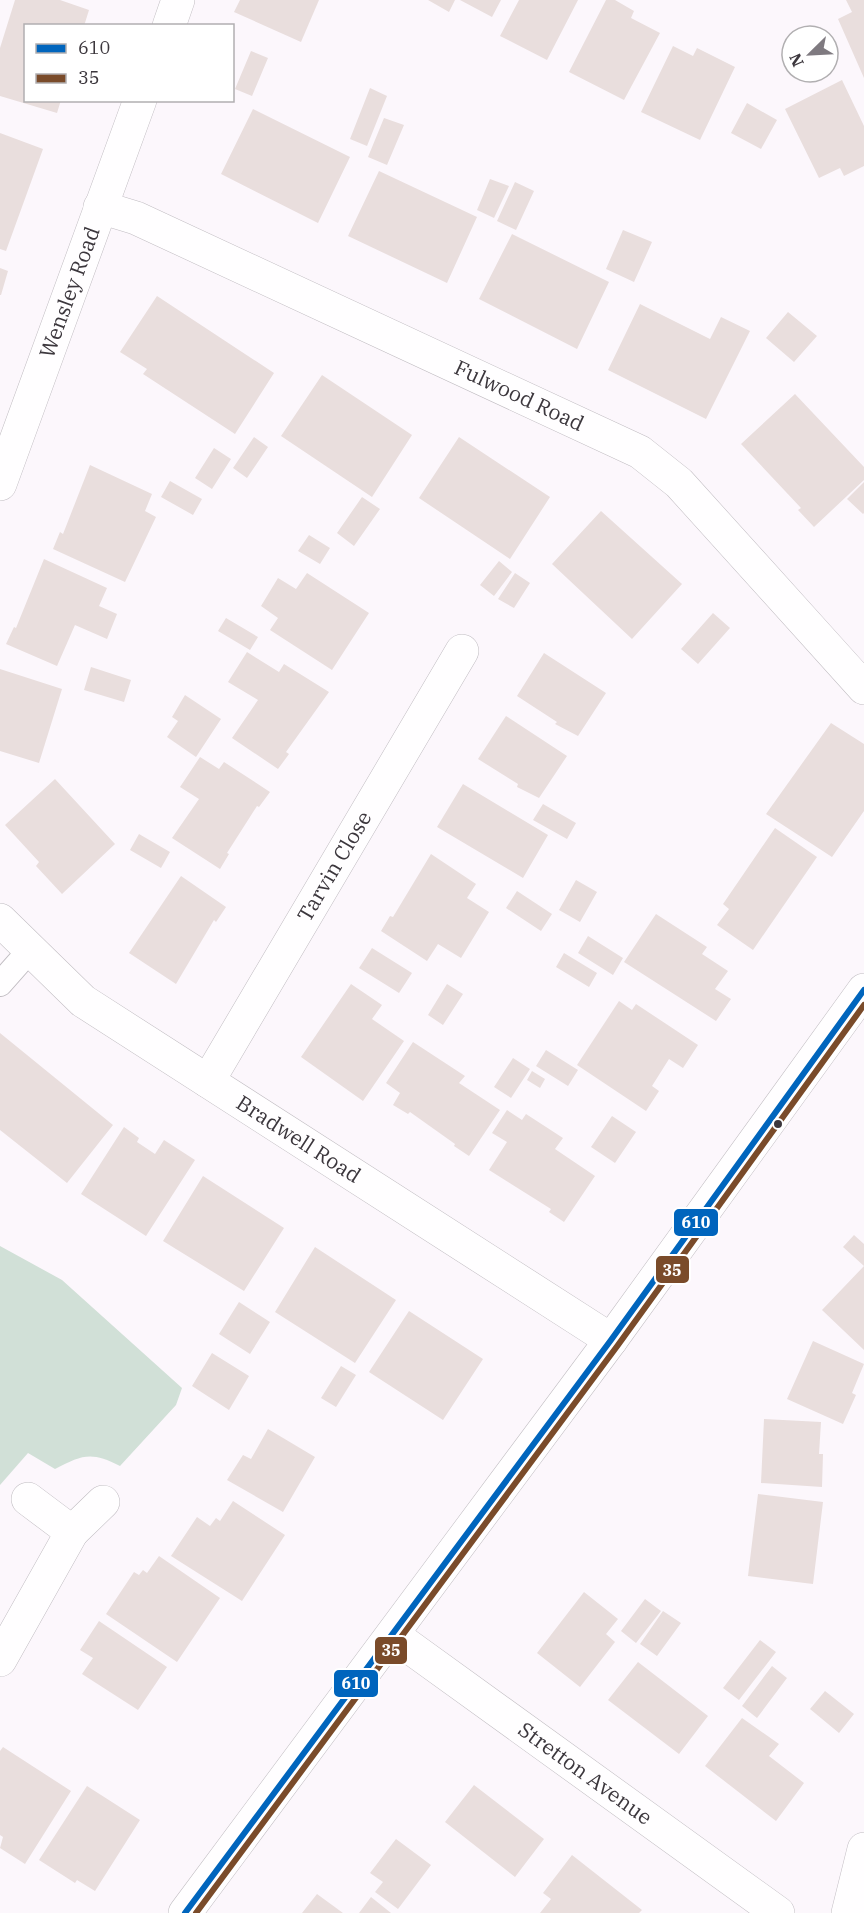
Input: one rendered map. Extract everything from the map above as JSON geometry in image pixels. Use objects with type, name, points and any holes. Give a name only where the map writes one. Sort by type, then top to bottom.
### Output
[{"type":"street","points":[[170,24],[178,0]]},
{"type":"street","name":"Wensley Road","points":[[0,484],[139,102]]},
{"type":"street","name":"Fulwood Road","points":[[100,207],[136,218],[640,452],[679,483],[864,688]]},
{"type":"street","name":"Tarvin Close","points":[[208,1081],[462,651]]},
{"type":"street","name":"Bradwell Road","points":[[0,920],[83,1001],[611,1340]]},
{"type":"street","points":[[185,1913],[611,1340],[864,990]]},
{"type":"street","points":[[28,1499],[72,1532]]},
{"type":"street","points":[[0,1660],[72,1532],[103,1502]]},
{"type":"street","name":"Stretton Avenue","points":[[393,1635],[778,1913]]},
{"type":"street","points":[[848,1913],[864,1849]]},
{"type":"lane","points":[[0,984],[30,950]]},
{"type":"shaded area","points":[[0,1246],[62,1280],[182,1388],[176,1405],[120,1466],[101,1458],[87,1457],[55,1469],[28,1453],[0,1485]]},
{"type":"building","points":[[15,0],[60,0],[89,10],[85,24],[24,24],[24,102],[60,102],[57,113],[0,96],[0,48]]},
{"type":"building","points":[[240,0],[319,0],[301,42],[234,12]]},
{"type":"building","points":[[428,0],[455,0],[449,12]]},
{"type":"building","points":[[460,0],[501,0],[492,17]]},
{"type":"building","points":[[519,0],[578,0],[547,60],[500,36]]},
{"type":"building","points":[[606,0],[615,0],[634,11],[631,18],[660,33],[624,100],[569,72]]},
{"type":"building","points":[[846,0],[864,0],[864,78],[838,19],[852,12]]},
{"type":"building","points":[[673,46],[693,56],[697,48],[735,67],[700,140],[641,112]]},
{"type":"building","points":[[251,51],[268,58],[252,96],[235,89]]},
{"type":"building","points":[[842,80],[864,126],[864,166],[844,176],[840,168],[819,178],[785,109],[834,84],[840,84]]},
{"type":"building","points":[[370,88],[387,96],[367,146],[350,139]]},
{"type":"building","points":[[747,103],[777,120],[761,149],[731,133]]},
{"type":"building","points":[[253,109],[350,157],[318,223],[221,174]]},
{"type":"building","points":[[384,118],[404,125],[387,165],[368,157]]},
{"type":"building","points":[[0,133],[43,149],[6,251],[0,249]]},
{"type":"building","points":[[379,171],[477,217],[447,283],[348,236]]},
{"type":"building","points":[[490,179],[509,186],[494,218],[477,210]]},
{"type":"building","points":[[515,182],[534,191],[516,230],[497,221]]},
{"type":"building","points":[[623,230],[652,242],[634,282],[606,269]]},
{"type":"building","points":[[512,234],[609,282],[577,349],[479,299]]},
{"type":"building","points":[[0,268],[8,271],[1,295],[0,295]]},
{"type":"building","points":[[157,296],[274,373],[235,434],[143,374],[147,369],[120,352]]},
{"type":"building","points":[[640,304],[710,339],[721,317],[750,331],[706,419],[608,370]]},
{"type":"building","points":[[788,312],[817,336],[794,362],[766,338]]},
{"type":"building","points":[[322,375],[412,435],[372,497],[281,436]]},
{"type":"building","points":[[795,394],[864,467],[864,480],[814,527],[798,510],[801,508],[741,444]]},
{"type":"building","points":[[254,437],[268,447],[247,478],[233,468]]},
{"type":"building","points":[[459,437],[550,497],[510,559],[419,498]]},
{"type":"building","points":[[214,448],[231,459],[212,489],[195,478]]},
{"type":"building","points":[[90,465],[152,494],[145,511],[156,517],[125,582],[53,549],[60,532],[63,534]]},
{"type":"building","points":[[170,481],[202,499],[193,515],[161,497]]},
{"type":"building","points":[[864,482],[864,513],[863,514],[847,499]]},
{"type":"building","points":[[362,497],[380,509],[354,546],[337,533]]},
{"type":"building","points":[[601,511],[682,584],[632,639],[552,564]]},
{"type":"building","points":[[309,535],[330,548],[320,564],[298,551]]},
{"type":"building","points":[[44,559],[107,588],[99,606],[117,614],[107,639],[75,625],[57,666],[6,644],[14,627],[16,628]]},
{"type":"building","points":[[499,561],[512,572],[494,596],[480,585]]},
{"type":"building","points":[[307,573],[369,613],[332,670],[270,630],[278,618],[261,606],[278,578],[296,589]]},
{"type":"building","points":[[515,573],[530,583],[514,608],[498,599]]},
{"type":"building","points":[[713,613],[730,628],[698,664],[681,649]]},
{"type":"building","points":[[226,618],[258,637],[250,650],[218,631]]},
{"type":"building","points":[[247,652],[279,672],[284,664],[329,692],[286,752],[289,754],[278,769],[232,738],[258,700],[228,682]]},
{"type":"building","points":[[544,653],[606,693],[578,736],[555,724],[557,722],[517,696]]},
{"type":"building","points":[[91,667],[131,680],[124,702],[84,690]]},
{"type":"building","points":[[0,669],[62,689],[39,763],[0,751]]},
{"type":"building","points":[[185,695],[221,719],[196,757],[167,737],[178,721],[172,717]]},
{"type":"building","points":[[506,716],[567,756],[539,798],[517,787],[518,784],[478,759]]},
{"type":"building","points":[[831,723],[864,744],[864,811],[832,857],[766,814]]},
{"type":"building","points":[[200,757],[219,769],[224,762],[270,792],[259,807],[257,806],[227,853],[229,854],[220,869],[172,838],[199,799],[180,787]]},
{"type":"building","points":[[55,779],[115,844],[62,894],[36,866],[39,862],[5,825]]},
{"type":"building","points":[[463,784],[548,835],[523,878],[437,827]]},
{"type":"building","points":[[543,804],[576,823],[567,839],[533,820]]},
{"type":"building","points":[[775,828],[817,857],[753,950],[717,925],[729,909],[723,904]]},
{"type":"building","points":[[139,834],[170,852],[161,868],[130,850]]},
{"type":"building","points":[[431,854],[476,884],[467,898],[489,912],[461,958],[438,944],[427,961],[381,931],[390,916],[393,917]]},
{"type":"building","points":[[181,876],[226,907],[216,922],[214,920],[176,984],[129,953]]},
{"type":"building","points":[[576,880],[597,892],[580,922],[559,910]]},
{"type":"building","points":[[517,891],[552,914],[541,931],[506,908]]},
{"type":"building","points":[[656,914],[707,947],[702,954],[728,971],[715,989],[731,999],[716,1021],[624,962]]},
{"type":"building","points":[[588,936],[623,958],[613,975],[578,953]]},
{"type":"building","points":[[372,948],[412,973],[399,993],[359,968]]},
{"type":"building","points":[[564,953],[597,973],[589,987],[556,967]]},
{"type":"building","points":[[351,984],[382,1005],[372,1019],[404,1041],[363,1101],[301,1057]]},
{"type":"building","points":[[447,984],[463,994],[443,1025],[428,1015]]},
{"type":"building","points":[[619,1001],[632,1010],[636,1004],[698,1045],[683,1068],[669,1059],[652,1086],[659,1091],[646,1111],[577,1065]]},
{"type":"building","points":[[0,1033],[113,1125],[67,1183],[0,1130]]},
{"type":"building","points":[[413,1042],[465,1076],[459,1083],[500,1110],[469,1156],[410,1112],[408,1114],[393,1105],[400,1093],[386,1083]]},
{"type":"building","points":[[546,1050],[578,1070],[568,1086],[536,1066]]},
{"type":"building","points":[[513,1058],[530,1069],[511,1098],[494,1087]]},
{"type":"building","points":[[532,1071],[545,1079],[540,1088],[527,1080]]},
{"type":"building","points":[[507,1110],[522,1120],[526,1114],[563,1138],[555,1149],[595,1176],[564,1222],[549,1212],[551,1209],[489,1170],[507,1142],[492,1133]]},
{"type":"building","points":[[612,1116],[636,1132],[615,1163],[591,1147]]},
{"type":"building","points":[[124,1127],[139,1138],[137,1142],[155,1154],[164,1140],[195,1160],[146,1236],[81,1194]]},
{"type":"building","points":[[203,1176],[284,1228],[244,1291],[163,1241]]},
{"type":"building","points":[[854,1235],[864,1244],[864,1266],[843,1247]]},
{"type":"building","points":[[315,1247],[396,1300],[355,1363],[275,1312]]},
{"type":"building","points":[[864,1266],[864,1350],[822,1310]]},
{"type":"building","points":[[239,1302],[270,1322],[250,1354],[219,1334]]},
{"type":"building","points":[[409,1311],[483,1359],[443,1420],[369,1372]]},
{"type":"building","points":[[813,1341],[864,1364],[852,1393],[856,1395],[843,1424],[787,1399]]},
{"type":"building","points":[[212,1353],[249,1376],[229,1410],[192,1386]]},
{"type":"building","points":[[341,1366],[356,1375],[336,1407],[321,1398]]},
{"type":"building","points":[[764,1419],[821,1422],[819,1454],[823,1454],[822,1487],[761,1483]]},
{"type":"building","points":[[268,1429],[315,1457],[283,1512],[227,1480],[243,1455],[251,1459]]},
{"type":"building","points":[[758,1494],[823,1502],[813,1584],[748,1576]]},
{"type":"building","points":[[233,1501],[285,1535],[242,1601],[171,1556],[197,1517],[210,1526],[216,1518],[220,1521]]},
{"type":"building","points":[[159,1556],[220,1598],[177,1662],[106,1614],[134,1572],[139,1575],[143,1570],[147,1573]]},
{"type":"building","points":[[584,1592],[618,1619],[606,1634],[615,1642],[580,1687],[537,1653]]},
{"type":"building","points":[[645,1599],[661,1611],[636,1643],[621,1631]]},
{"type":"building","points":[[663,1611],[681,1623],[657,1656],[640,1644]]},
{"type":"building","points":[[99,1621],[167,1667],[138,1710],[82,1674],[93,1658],[80,1650]]},
{"type":"building","points":[[760,1640],[776,1652],[739,1700],[723,1688]]},
{"type":"building","points":[[638,1662],[708,1716],[679,1754],[608,1700]]},
{"type":"building","points":[[772,1666],[787,1678],[757,1718],[742,1706]]},
{"type":"building","points":[[825,1691],[854,1714],[839,1733],[810,1709]]},
{"type":"building","points":[[742,1718],[779,1744],[769,1756],[804,1783],[776,1821],[705,1766]]},
{"type":"building","points":[[3,1747],[71,1791],[25,1864],[0,1848],[3,1837],[0,1835],[0,1751]]},
{"type":"building","points":[[474,1785],[544,1839],[515,1877],[445,1822]]},
{"type":"building","points":[[87,1786],[140,1820],[95,1891],[77,1880],[75,1883],[39,1860]]},
{"type":"building","points":[[396,1839],[431,1865],[398,1909],[375,1892],[383,1882],[370,1873]]},
{"type":"building","points":[[572,1855],[642,1910],[639,1913],[540,1913],[551,1899],[543,1893]]},
{"type":"building","points":[[317,1894],[343,1913],[302,1913]]},
{"type":"building","points":[[371,1897],[391,1913],[359,1913]]},
{"type":"transit line","name":"610","points":[[185,1913],[611,1340],[864,990]]},
{"type":"transit line","name":"35","points":[[196,1913],[618,1345],[864,1005]]}]
